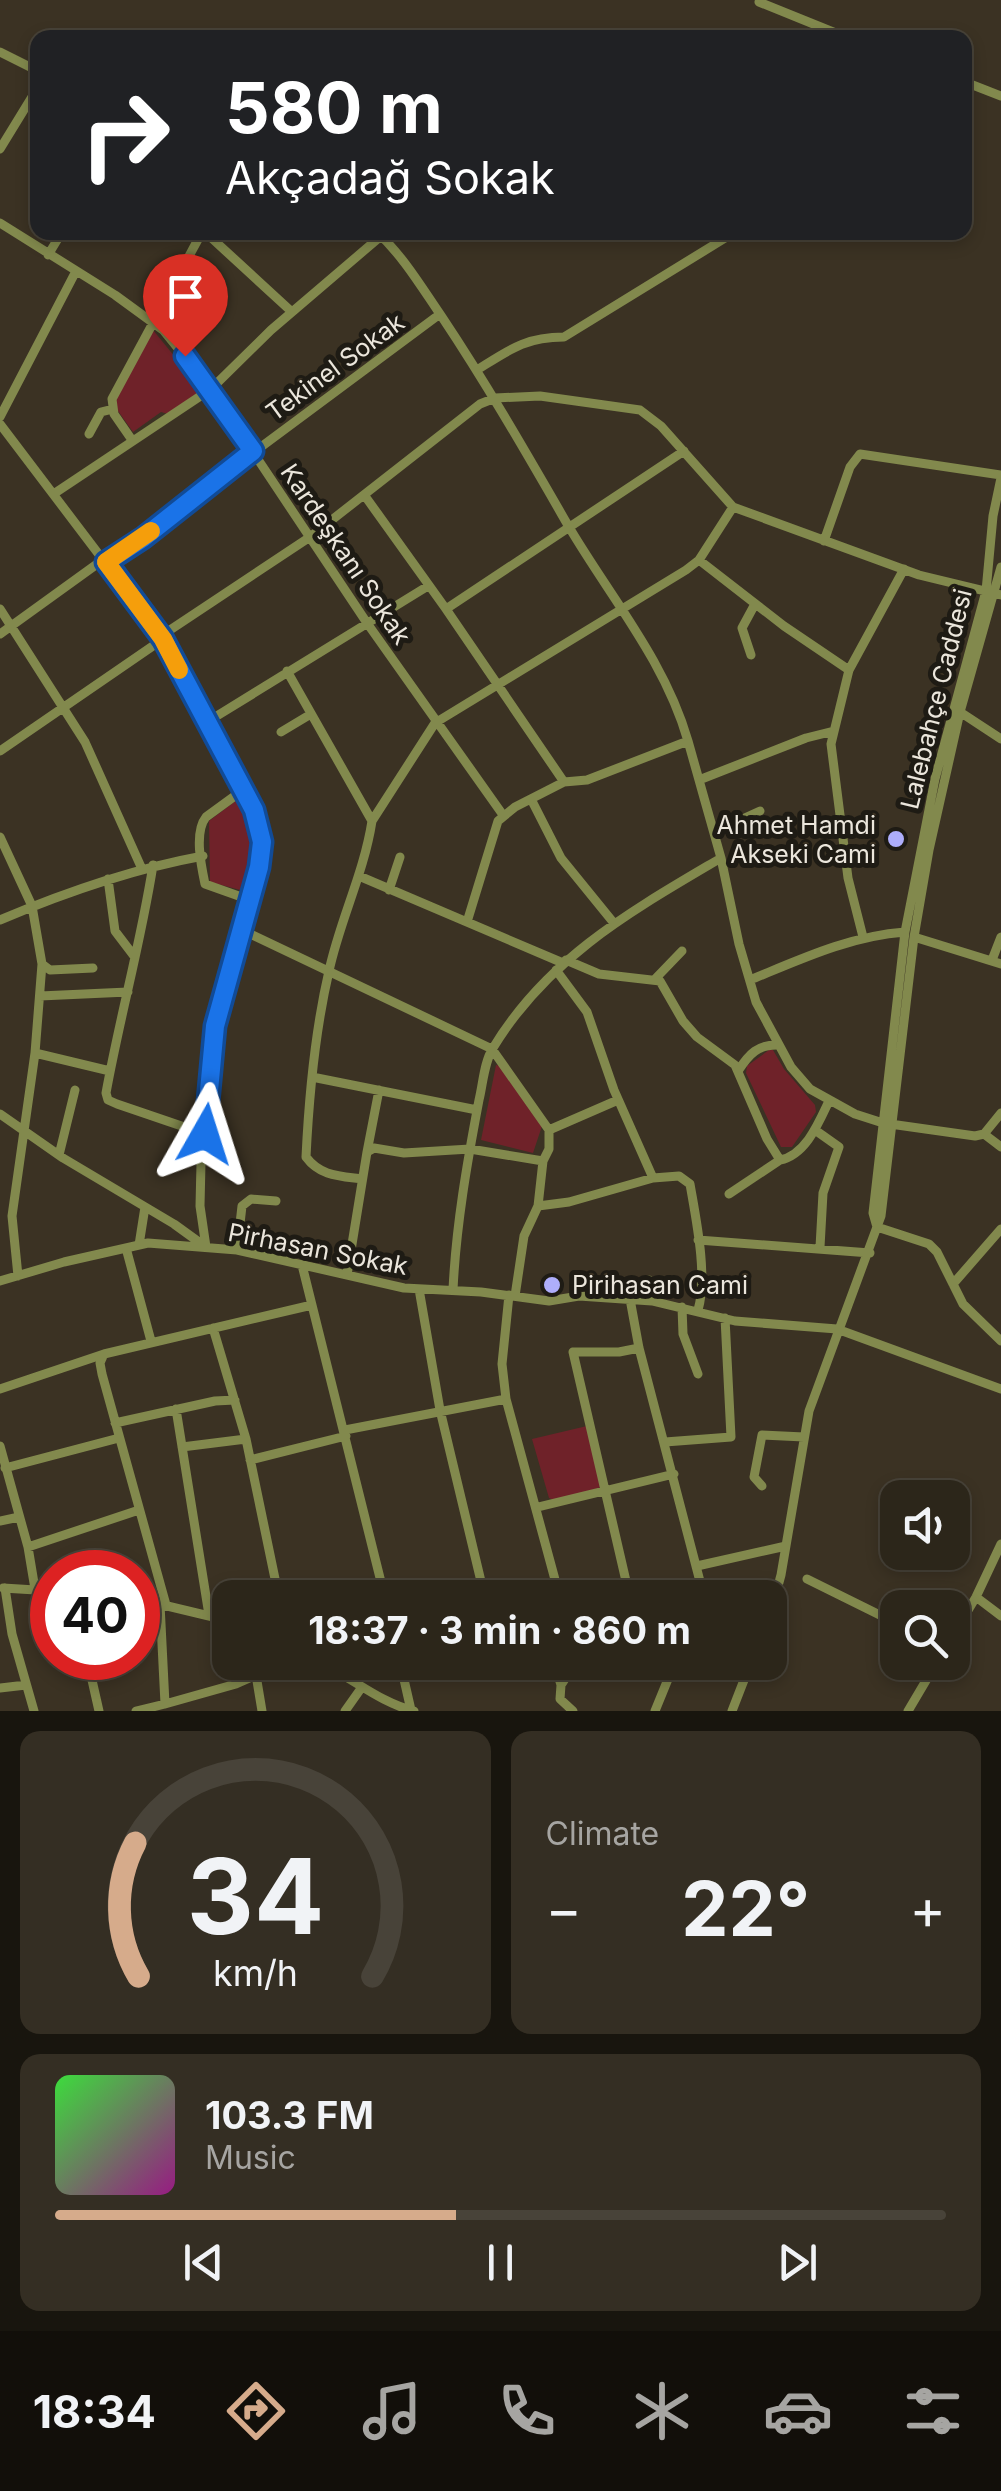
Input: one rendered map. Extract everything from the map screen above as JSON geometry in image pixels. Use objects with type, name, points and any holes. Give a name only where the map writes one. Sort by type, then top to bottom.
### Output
[{"type":"street","points":[[759,2],[828,30]]},
{"type":"street","points":[[0,52],[30,66]]},
{"type":"street","points":[[972,85],[1001,96]]},
{"type":"street","points":[[0,150],[30,99]]},
{"type":"street","name":"Kardeşkanı Sokak","points":[[0,224],[154,320],[210,389],[435,723],[503,815]]},
{"type":"street","points":[[48,256],[57,240]]},
{"type":"street","points":[[132,440],[112,409],[112,398],[199,240]]},
{"type":"street","points":[[213,240],[292,312]]},
{"type":"street","points":[[55,494],[210,389],[372,240]]},
{"type":"street","points":[[384,240],[416,276],[495,398],[670,690],[714,832],[738,944],[756,1002],[799,1077],[830,1101],[888,1124],[975,1136],[984,1134],[1001,1113]]},
{"type":"street","points":[[477,370],[522,342],[537,337],[564,337],[722,240]]},
{"type":"street","points":[[74,272],[0,420],[162,637],[254,810],[262,842],[259,867],[215,1026],[200,1206],[206,1247]]},
{"type":"street","name":"Tekinel Sokak","points":[[0,634],[143,538],[253,451],[440,314]]},
{"type":"street","points":[[0,751],[310,537],[480,404],[495,398],[540,396],[640,410],[662,426],[733,507],[904,570],[994,593]]},
{"type":"street","points":[[89,434],[101,412],[112,409]]},
{"type":"street","points":[[446,609],[684,451]]},
{"type":"street","points":[[824,541],[850,467],[860,454],[1001,476]]},
{"type":"street","name":"Lalebahçe Caddesi","points":[[778,1580],[809,1411],[881,1216],[909,934],[935,780],[994,593],[993,516],[1001,476]]},
{"type":"street","points":[[365,496],[564,782]]},
{"type":"street","points":[[362,1179],[328,1174],[314,1167],[306,1156],[312,1078],[329,970],[372,821],[435,723],[699,560],[733,507]]},
{"type":"street","points":[[699,560],[848,670]]},
{"type":"street","name":"Lalebahçe Caddesi","points":[[909,934],[960,712],[1001,568]]},
{"type":"street","points":[[862,937],[848,878],[831,744],[848,670],[904,570]]},
{"type":"street","points":[[207,722],[428,586]]},
{"type":"street","points":[[751,655],[742,628],[755,604]]},
{"type":"street","points":[[0,608],[66,708],[142,869]]},
{"type":"street","points":[[287,672],[372,821]]},
{"type":"street","points":[[960,712],[1001,738]]},
{"type":"street","points":[[281,732],[311,714]]},
{"type":"street","points":[[699,780],[834,731]]},
{"type":"street","points":[[466,922],[498,820],[503,815],[564,782],[586,780],[688,741]]},
{"type":"street","points":[[243,790],[201,823],[198,836],[204,884],[250,900]]},
{"type":"street","points":[[531,799],[562,858],[613,922]]},
{"type":"street","points":[[714,832],[760,811]]},
{"type":"street","points":[[0,837],[32,906],[42,964],[35,1053],[12,1216],[18,1276]]},
{"type":"street","points":[[0,920],[108,879],[203,856]]},
{"type":"street","points":[[390,890],[400,857]]},
{"type":"street","points":[[453,1290],[456,1240],[470,1150],[492,1048],[562,965],[613,922],[721,858]]},
{"type":"street","points":[[153,866],[106,1093],[108,1100],[205,1134]]},
{"type":"street","points":[[358,876],[562,965],[599,974],[656,978]]},
{"type":"street","points":[[108,879],[114,931],[134,956]]},
{"type":"street","points":[[242,930],[492,1048],[549,1130],[538,1206],[524,1236],[502,1364],[506,1399],[556,1580]]},
{"type":"street","points":[[750,980],[862,937],[909,934],[996,962],[1001,937]]},
{"type":"street","points":[[656,978],[682,951]]},
{"type":"street","points":[[42,964],[50,970],[93,968]]},
{"type":"street","points":[[562,965],[587,1012],[618,1100],[653,1178]]},
{"type":"street","points":[[656,978],[697,1037],[738,1070],[780,1160]]},
{"type":"street","points":[[40,996],[128,992]]},
{"type":"street","points":[[738,1070],[754,1051],[766,1044],[779,1045]]},
{"type":"street","points":[[35,1053],[110,1071]]},
{"type":"street","points":[[312,1078],[478,1110]]},
{"type":"street","points":[[59,1155],[75,1090]]},
{"type":"street","points":[[347,1276],[380,1090]]},
{"type":"street","points":[[549,1130],[618,1100]]},
{"type":"street","points":[[728,1194],[780,1160],[790,1158],[815,1130],[830,1101]]},
{"type":"street","points":[[0,1114],[206,1247]]},
{"type":"street","points":[[815,1130],[839,1148],[823,1193],[820,1247]]},
{"type":"street","points":[[984,1134],[1001,1147]]},
{"type":"street","points":[[367,1152],[374,1148],[404,1153],[470,1150],[543,1161]]},
{"type":"street","points":[[538,1206],[569,1202],[653,1178],[678,1176],[690,1184],[698,1240],[698,1310]]},
{"type":"street","points":[[236,1250],[242,1206],[251,1199],[276,1201]]},
{"type":"street","points":[[143,1244],[145,1207]]},
{"type":"street","points":[[876,1227],[929,1244],[937,1252],[963,1304],[1001,1341]]},
{"type":"street","points":[[953,1284],[1001,1229]]},
{"type":"street","points":[[698,1240],[870,1253]]},
{"type":"street","name":"Pirhasan Sokak","points":[[0,1281],[143,1244],[236,1250],[418,1289],[550,1300],[579,1296],[652,1301],[725,1318],[837,1329],[1001,1389]]},
{"type":"street","points":[[126,1248],[152,1341]]},
{"type":"street","points":[[302,1266],[381,1580]]},
{"type":"street","points":[[648,1280],[652,1301]]},
{"type":"street","points":[[418,1289],[440,1410],[481,1580]]},
{"type":"street","points":[[630,1300],[638,1348],[700,1580]]},
{"type":"street","points":[[0,1389],[152,1341],[312,1305]]},
{"type":"street","points":[[682,1307],[683,1334],[698,1374]]},
{"type":"street","points":[[665,1442],[731,1437],[725,1318]]},
{"type":"street","points":[[213,1328],[246,1439],[275,1580]]},
{"type":"street","points":[[623,1580],[573,1352],[638,1348]]},
{"type":"street","points":[[104,1354],[100,1363],[163,1604],[165,1704]]},
{"type":"street","points":[[250,1460],[440,1410],[506,1399]]},
{"type":"street","points":[[115,1423],[176,1408],[234,1400]]},
{"type":"street","points":[[176,1408],[209,1615]]},
{"type":"street","points":[[762,1486],[754,1477],[762,1435],[804,1437]]},
{"type":"street","points":[[6,1468],[119,1438]]},
{"type":"street","points":[[182,1447],[246,1439]]},
{"type":"street","points":[[1,1453],[30,1559]]},
{"type":"street","points":[[538,1508],[674,1474]]},
{"type":"street","points":[[28,1547],[139,1510]]},
{"type":"street","points":[[0,1521],[19,1517]]},
{"type":"street","points":[[970,1607],[1001,1544]]},
{"type":"street","points":[[696,1566],[786,1546]]},
{"type":"street","points":[[807,1579],[880,1615]]},
{"type":"street","points":[[30,1589],[2,1588],[34,1711]]},
{"type":"street","points":[[976,1597],[1001,1616]]},
{"type":"street","points":[[160,1603],[212,1616]]},
{"type":"street","points":[[92,1680],[99,1711]]},
{"type":"street","points":[[136,1711],[246,1680]]},
{"type":"street","points":[[257,1680],[262,1711]]},
{"type":"street","points":[[350,1680],[393,1706],[413,1711],[405,1680]]},
{"type":"street","points":[[559,1680],[560,1699],[573,1711]]},
{"type":"street","points":[[561,1685],[564,1680]]},
{"type":"street","points":[[656,1711],[668,1680]]},
{"type":"street","points":[[732,1711],[745,1680]]},
{"type":"street","points":[[908,1711],[926,1680]]},
{"type":"street","points":[[0,1688],[26,1684]]},
{"type":"street","points":[[345,1711],[362,1687]]},
{"type":"shaded area","points":[[153,330],[202,390],[133,432],[113,404]]},
{"type":"shaded area","points":[[241,797],[254,832],[244,891],[210,882],[209,821]]},
{"type":"shaded area","points":[[773,1050],[815,1105],[816,1112],[792,1147],[781,1147],[746,1073],[747,1066]]},
{"type":"shaded area","points":[[496,1065],[501,1066],[542,1126],[533,1153],[481,1140]]},
{"type":"shaded area","points":[[587,1426],[602,1484],[554,1500],[549,1498],[532,1439]]},
{"type":"slow traffic","points":[[151,531],[106,562],[163,639],[179,670]]},
{"type":"place","name":"Ahmet Hamdi Akseki Cami","points":[[896,839]]},
{"type":"place","name":"Pirihasan Cami","points":[[552,1285]]},
{"type":"route","points":[[185,356],[253,451],[143,538],[106,562],[163,639],[254,810],[262,842],[259,867],[215,1026],[205,1134]]}]
